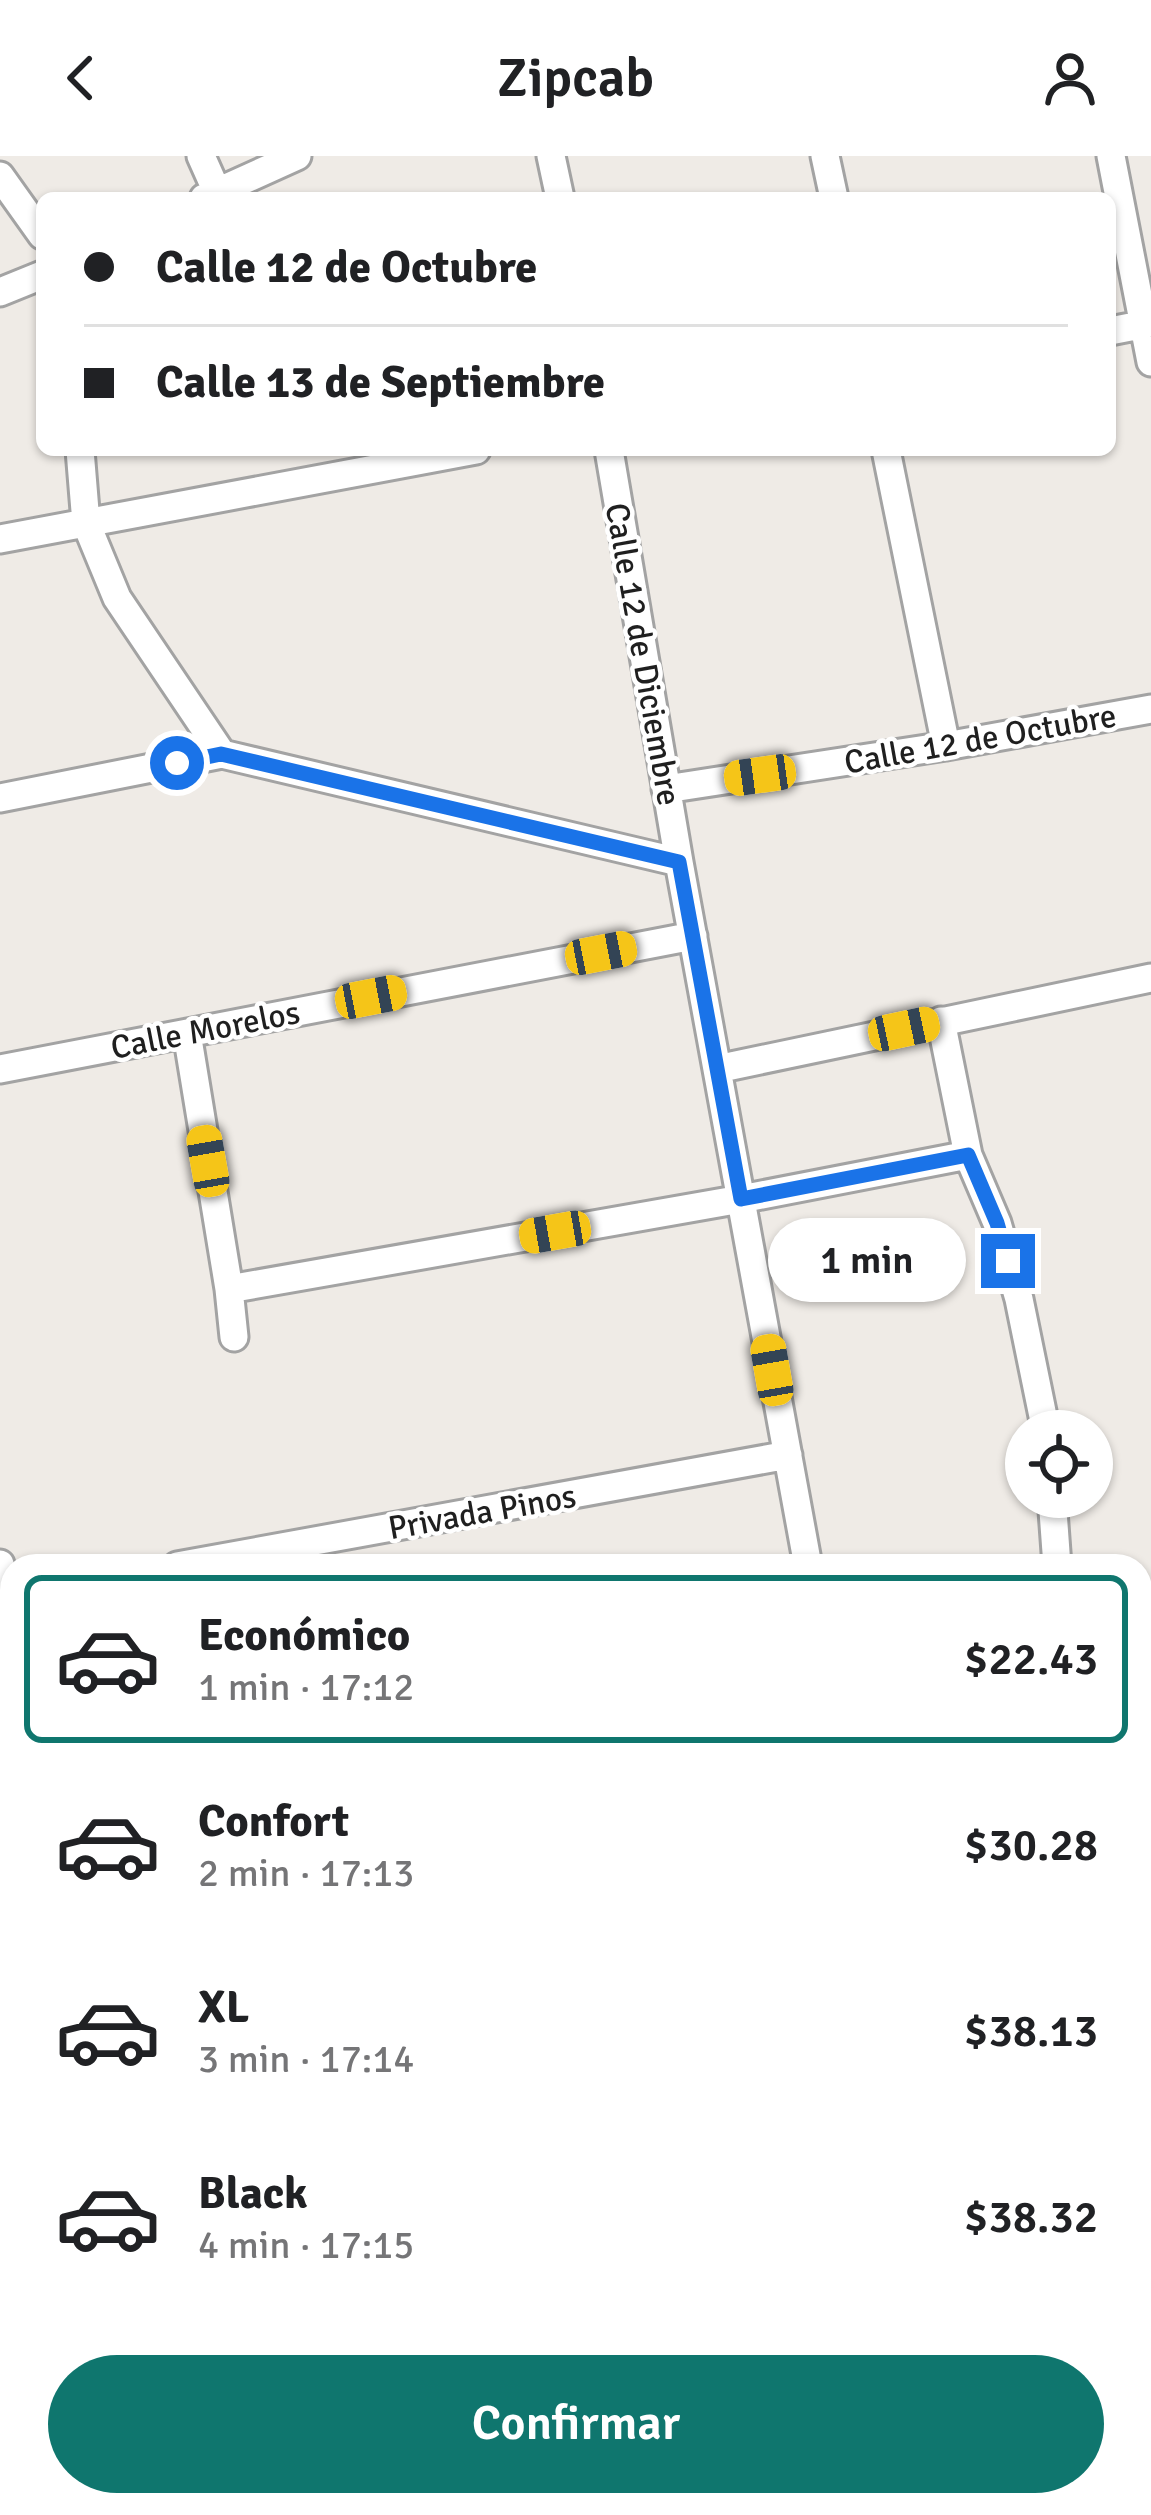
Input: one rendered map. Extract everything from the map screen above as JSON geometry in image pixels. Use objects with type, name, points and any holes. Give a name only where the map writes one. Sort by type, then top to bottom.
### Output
[{"type":"street","points":[[201,156],[209,192]]},
{"type":"street","points":[[217,192],[298,156]]},
{"type":"street","points":[[551,156],[559,192]]},
{"type":"street","points":[[825,156],[833,192]]},
{"type":"street","points":[[1111,156],[1151,362]]},
{"type":"street","points":[[0,176],[36,227]]},
{"type":"street","points":[[0,292],[36,277]]},
{"type":"street","points":[[1116,330],[1147,324]]},
{"type":"street","points":[[80,456],[86,523],[117,598],[221,754]]},
{"type":"street","points":[[0,539],[444,456]]},
{"type":"street","name":"Calle 12 de Diciembre","points":[[610,456],[806,1554]]},
{"type":"street","points":[[887,456],[946,746]]},
{"type":"street","name":"Calle 12 de Octubre","points":[[666,789],[1151,709]]},
{"type":"street","points":[[0,797],[221,754],[679,862]]},
{"type":"street","name":"Calle Morelos","points":[[0,1069],[693,935]]},
{"type":"street","points":[[718,1070],[1151,978]]},
{"type":"street","points":[[941,1021],[968,1155],[1008,1261],[1041,1410]]},
{"type":"street","points":[[187,1033],[234,1337]]},
{"type":"street","points":[[230,1288],[968,1155]]},
{"type":"street","name":"Privada Pinos","points":[[243,1554],[788,1455]]},
{"type":"street","points":[[1054,1518],[1056,1554]]},
{"type":"route","points":[[177,763],[221,754],[679,862],[741,1199],[968,1155],[1008,1261]]}]
